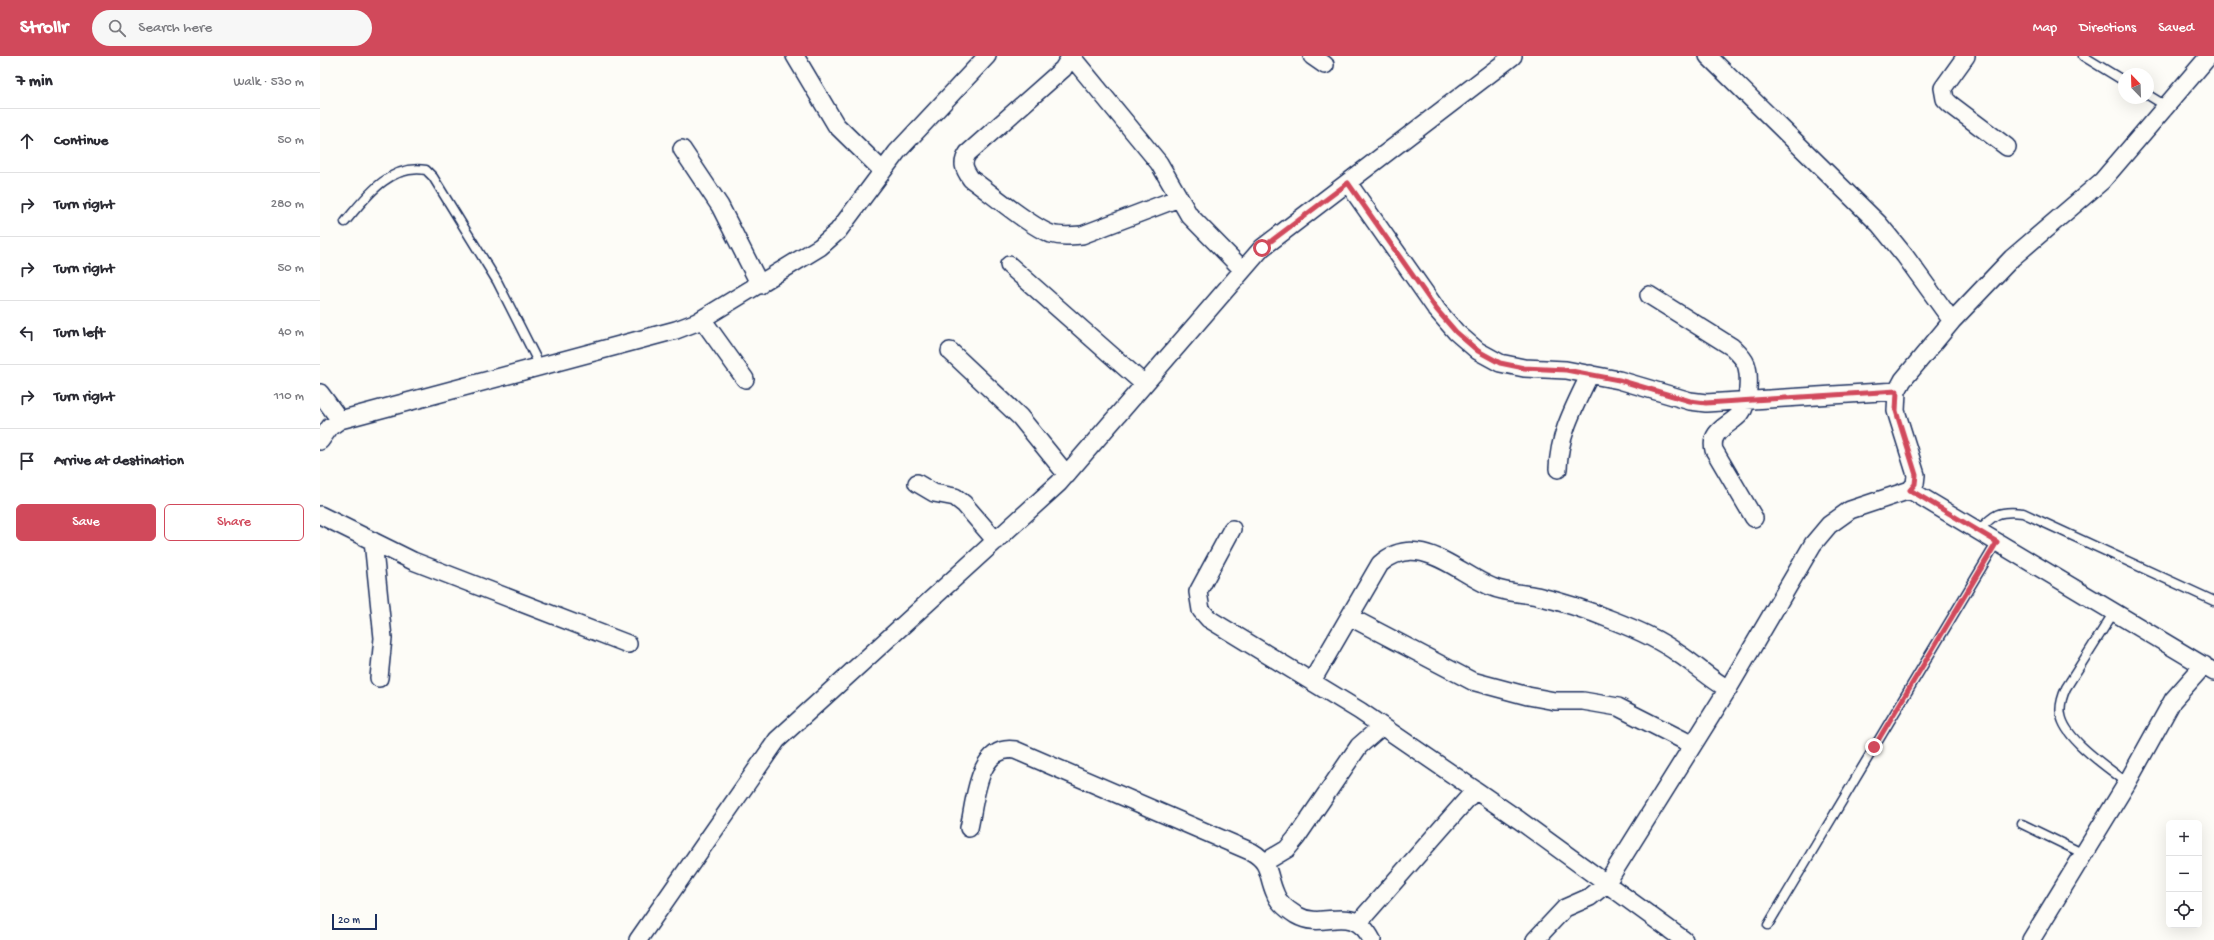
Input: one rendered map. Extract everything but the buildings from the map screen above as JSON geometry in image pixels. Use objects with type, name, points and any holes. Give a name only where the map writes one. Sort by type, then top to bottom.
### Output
[{"type":"street","points":[[795,56],[836,125],[883,170]]},
{"type":"street","points":[[320,441],[330,427],[340,420],[676,330],[702,320],[820,247],[838,232],[897,152],[986,56]]},
{"type":"street","points":[[1179,198],[1082,234],[1065,236],[1051,234],[1034,224],[971,178],[963,165],[964,158],[1063,68],[1071,56],[1159,163],[1174,186],[1189,215],[1242,269]]},
{"type":"street","points":[[638,940],[777,740],[1067,475],[1242,269],[1262,248],[1513,56]]},
{"type":"street","points":[[1708,56],[1879,224],[1905,256],[1952,321]]},
{"type":"street","points":[[1966,56],[1943,88],[1945,99],[2007,147]]},
{"type":"street","points":[[1534,940],[1565,908],[1590,897],[1606,884],[1728,689],[1813,544],[1829,525],[1850,510],[1910,490],[1915,484],[1916,475],[1896,411],[1897,391],[1903,380],[1952,321],[2012,258],[2102,181],[2209,56]]},
{"type":"street","points":[[682,149],[720,206],[760,284]]},
{"type":"street","points":[[1348,183],[1437,310],[1456,332],[1478,351],[1500,363],[1524,368],[1566,370],[1590,374],[1619,380],[1690,401],[1721,403],[1746,402],[1897,391]]},
{"type":"street","points":[[1009,266],[1144,384]]},
{"type":"street","points":[[1649,295],[1739,353],[1746,364],[1748,373],[1746,402],[1741,413],[1714,436],[1712,444],[1714,450],[1754,518]]},
{"type":"street","points":[[702,320],[745,379]]},
{"type":"street","points":[[950,351],[1020,417],[1067,475]]},
{"type":"street","points":[[1558,469],[1560,443],[1565,426],[1590,374]]},
{"type":"street","points":[[320,393],[340,420]]},
{"type":"street","points":[[917,484],[934,493],[955,497],[964,504],[996,541]]},
{"type":"street","points":[[1910,490],[2209,668],[2172,700],[2128,783],[2031,940]]},
{"type":"street","points":[[320,515],[413,561],[628,644]]},
{"type":"street","points":[[1232,529],[1198,592],[1201,610],[1209,619],[1312,681],[1382,726],[1475,790],[1684,940]]},
{"type":"street","points":[[373,542],[382,632],[379,678]]},
{"type":"street","points":[[1312,681],[1380,564],[1388,557],[1415,552],[1433,555],[1491,587],[1573,605],[1660,641],[1714,682],[1728,689]]},
{"type":"street","points":[[1350,616],[1472,681],[1528,696],[1555,701],[1583,701],[1618,707],[1693,745]]},
{"type":"street","points":[[1265,862],[1287,849],[1359,746],[1382,726]]},
{"type":"street","points":[[969,828],[979,776],[994,754],[1000,750],[1015,750],[1252,852],[1265,862],[1275,894],[1284,906],[1295,914],[1312,920],[1349,919],[1359,922],[1366,927],[1372,940]]},
{"type":"street","points":[[1359,922],[1475,790]]},
{"type":"lane","points":[[2083,56],[2118,77]]},
{"type":"lane","points":[[2154,99],[2166,106]]},
{"type":"lane","points":[[345,222],[380,182],[409,170],[426,170],[434,177],[497,281],[540,366]]},
{"type":"lane","points":[[1978,531],[1991,517],[1998,513],[2009,511],[2023,513],[2214,601]]},
{"type":"lane","points":[[1768,925],[1997,542]]},
{"type":"lane","points":[[2114,612],[2066,688],[2061,701],[2061,715],[2064,726],[2072,738],[2128,783]]},
{"type":"lane","points":[[2022,824],[2084,854]]},
{"type":"route","points":[[1262,248],[1348,183],[1390,240],[1437,310],[1456,332],[1478,351],[1500,363],[1524,368],[1566,370],[1619,380],[1690,401],[1706,403],[1733,403],[1897,391],[1896,411],[1916,475],[1915,484],[1910,490],[1997,542],[1874,747]]}]
